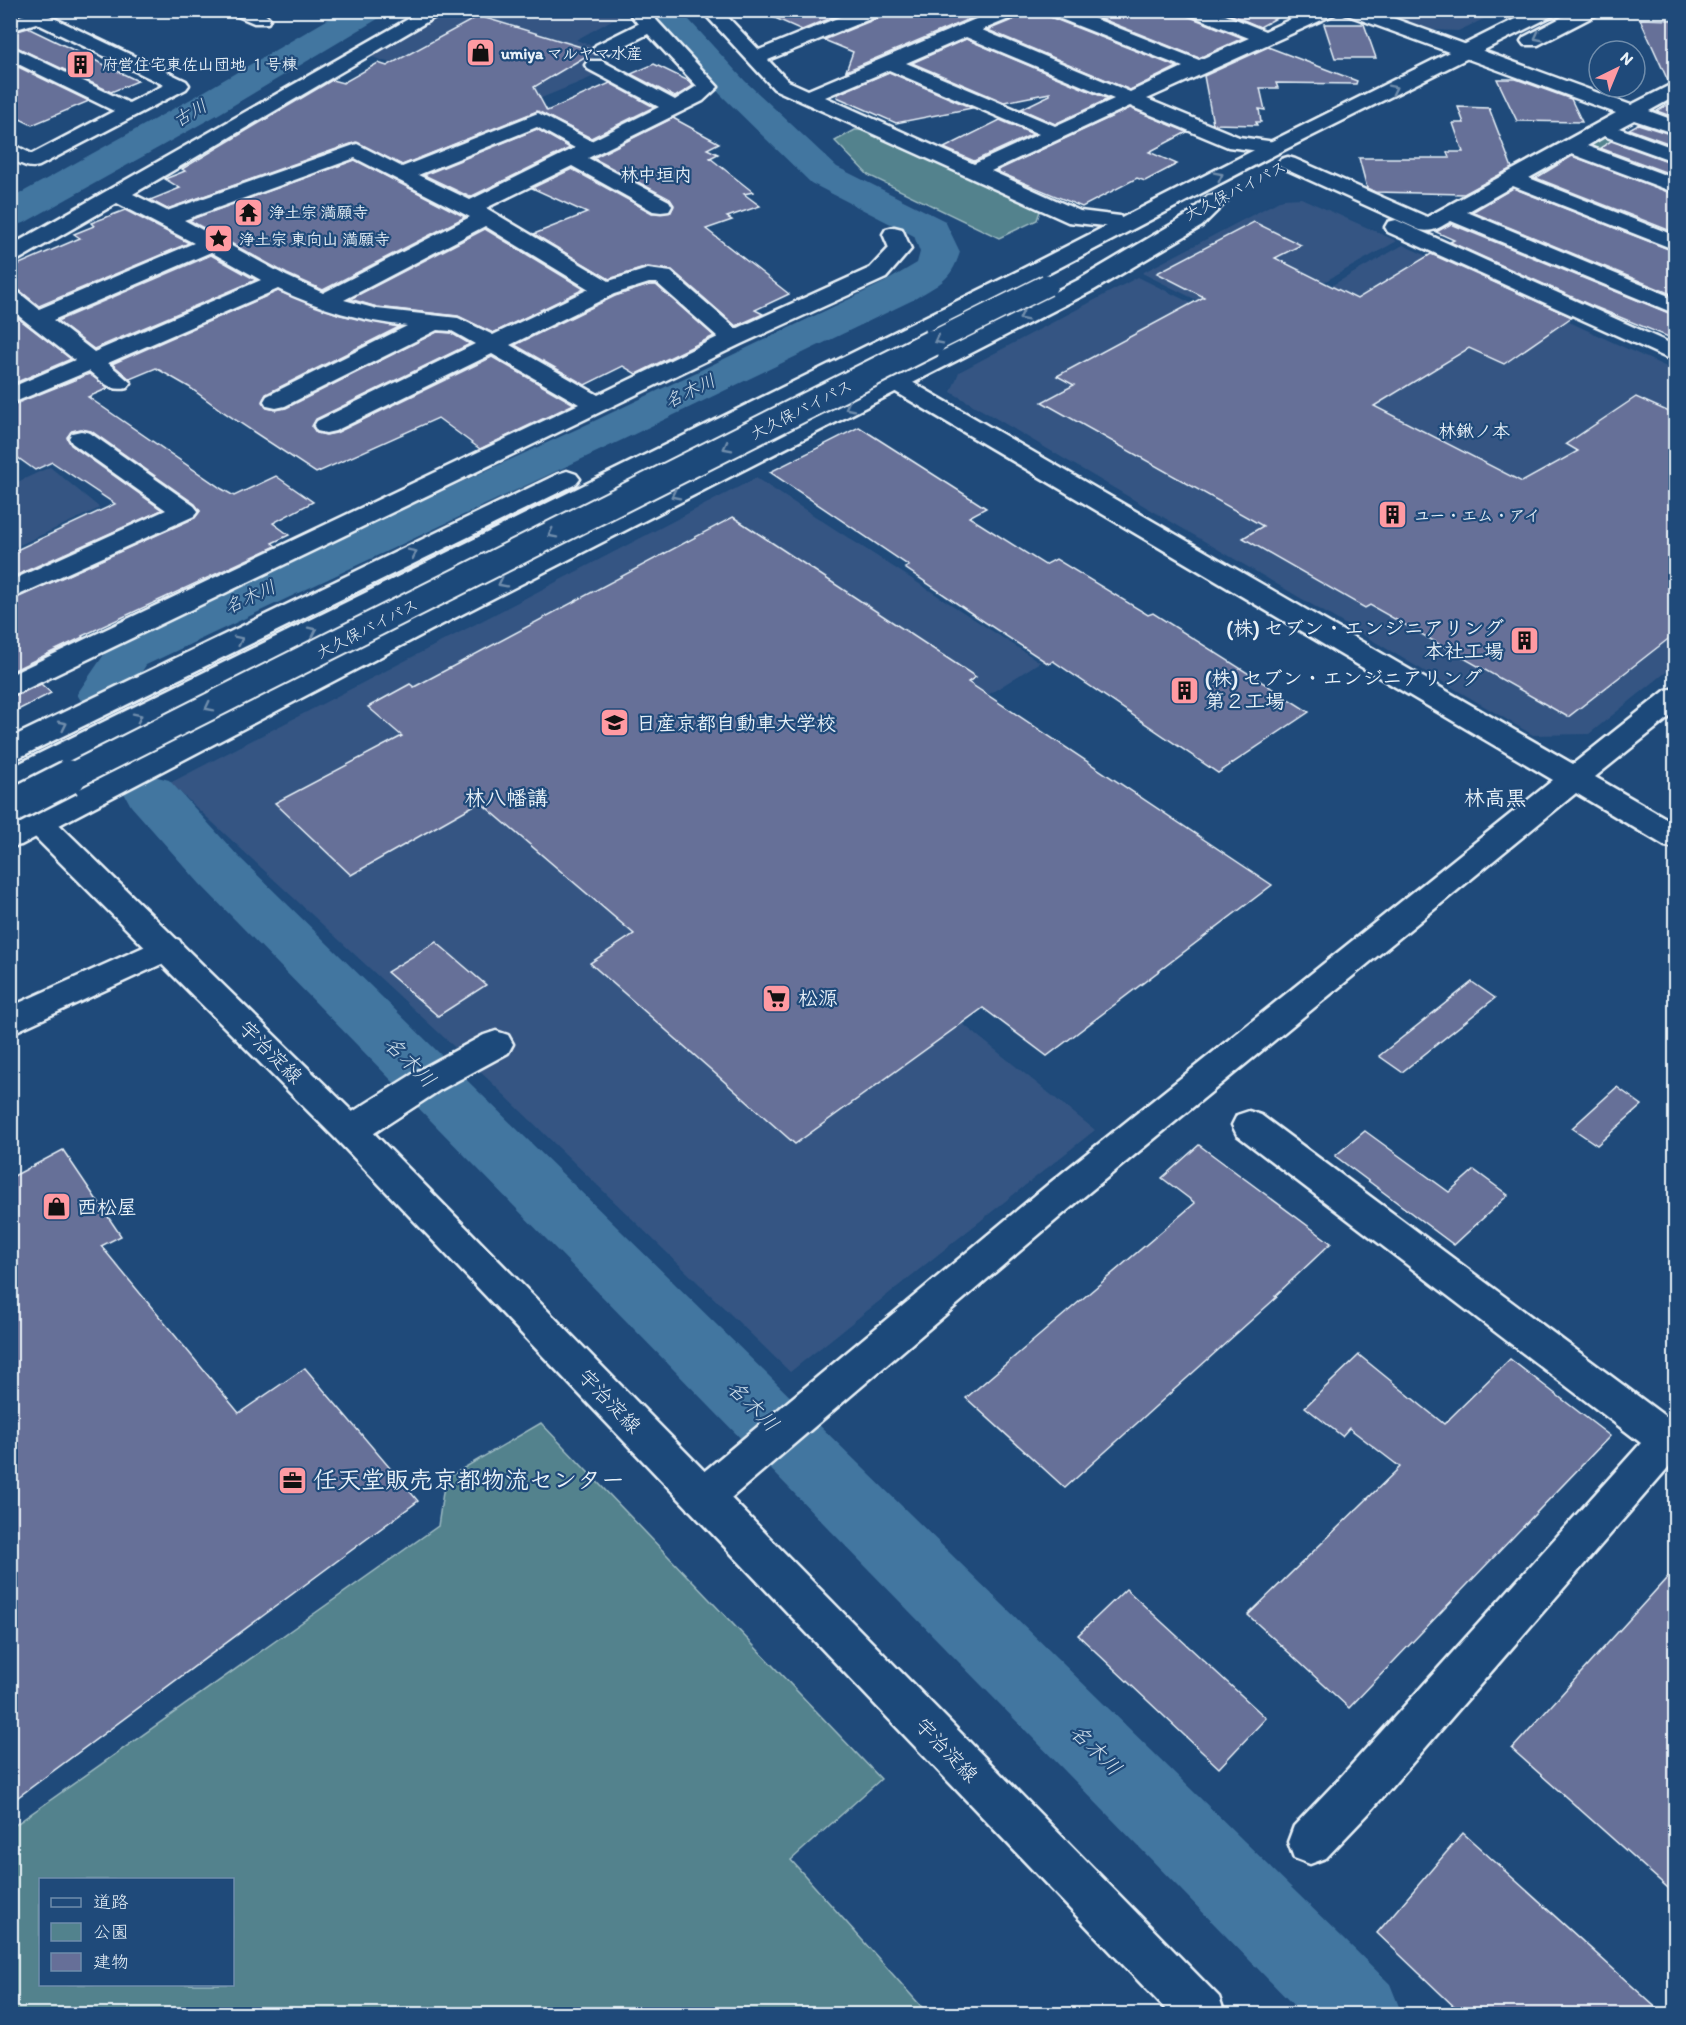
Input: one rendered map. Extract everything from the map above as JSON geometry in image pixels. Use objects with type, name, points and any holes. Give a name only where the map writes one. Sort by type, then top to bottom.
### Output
[{"type":"main road","points":[[240,10],[261,19]]},
{"type":"main road","points":[[10,255],[438,10]]},
{"type":"main road","points":[[324,302],[581,153],[675,108],[696,97],[708,87],[636,10]]},
{"type":"main road","points":[[710,10],[781,85],[1077,217],[1112,221]]},
{"type":"main road","points":[[755,59],[875,10]]},
{"type":"main road","points":[[808,97],[1014,10]]},
{"type":"main road","points":[[1054,10],[1199,67]]},
{"type":"main road","points":[[1195,10],[1266,38]]},
{"type":"main road","points":[[974,171],[1130,98],[1328,10]]},
{"type":"main road","points":[[1352,10],[1469,62]]},
{"type":"main road","name":"大久保バイパス","points":[[10,807],[1038,280],[1167,202],[1282,155],[1469,62],[1550,10]]},
{"type":"main road","name":"大久保バイパス","points":[[1469,62],[1491,61],[1591,10]]},
{"type":"main road","points":[[10,25],[37,16],[178,85],[32,162],[10,149]]},
{"type":"main road","points":[[650,25],[599,57],[675,108]]},
{"type":"main road","points":[[968,31],[1235,143],[1282,155],[1428,225],[1676,88]]},
{"type":"main road","points":[[10,52],[130,111]]},
{"type":"main road","points":[[1491,61],[1676,128]]},
{"type":"main road","points":[[890,63],[1054,134]]},
{"type":"main road","points":[[10,72],[109,122]]},
{"type":"main road","points":[[401,175],[538,119],[581,153],[661,206]]},
{"type":"main road","points":[[1602,128],[1676,156]]},
{"type":"main road","points":[[1569,146],[1676,187]]},
{"type":"main road","points":[[167,219],[357,150],[401,175],[478,212],[606,289]]},
{"type":"main road","name":"大久保バイパス","points":[[1268,174],[1282,155],[1310,152]]},
{"type":"main road","points":[[1511,178],[1676,244]]},
{"type":"main road","points":[[117,194],[212,243],[278,281],[324,302],[376,316],[458,326],[597,404]]},
{"type":"main road","name":"大久保バイパス","points":[[10,781],[1038,280],[1226,195],[1194,221],[1086,285],[897,383]]},
{"type":"main road","points":[[1329,197],[1676,355]]},
{"type":"main road","points":[[10,750],[461,530],[1074,236],[1167,202]]},
{"type":"main road","points":[[1450,213],[1676,307]]},
{"type":"main road","points":[[10,686],[733,339],[878,273],[900,249],[894,234]]},
{"type":"main road","points":[[37,318],[212,243]]},
{"type":"main road","points":[[326,426],[491,343],[606,289],[648,276],[663,278],[733,339]]},
{"type":"main road","points":[[10,397],[278,281]]},
{"type":"main road","points":[[10,297],[119,383]]},
{"type":"main road","points":[[276,401],[432,323]]},
{"type":"main road","points":[[10,837],[425,622],[897,383],[1576,777],[1676,838]]},
{"type":"main road","points":[[10,591],[185,511],[81,438]]},
{"type":"main road","points":[[703,1497],[1195,1084],[1676,697]]},
{"type":"main road","name":"宇治淀線","points":[[10,794],[351,1131],[1202,2014]]},
{"type":"main road","points":[[10,1022],[168,948]]},
{"type":"main road","points":[[351,1131],[429,1081],[496,1044]]},
{"type":"main road","points":[[1249,1125],[1673,1440],[1369,1780],[1310,1842]]},
{"type":"shaded area","points":[[448,11],[628,11],[576,40],[600,49],[593,58],[607,71],[534,101],[489,95],[369,56]]},
{"type":"shaded area","points":[[1379,11],[1501,11],[1458,31],[1433,30]]},
{"type":"shaded area","points":[[1301,198],[1397,241],[1247,325],[1142,273],[1283,199]]},
{"type":"shaded area","points":[[1403,245],[1675,371],[1675,665],[1589,734],[1533,735],[951,392],[959,372],[1138,277],[1250,332]]},
{"type":"shaded area","points":[[50,467],[100,508],[11,549],[11,485]]},
{"type":"shaded area","points":[[756,478],[1040,662],[745,849],[1095,1130],[790,1372],[464,1056],[170,783]]},
{"type":"green space","points":[[855,130],[868,130],[1041,208],[1037,220],[999,238],[868,175],[835,141]]},
{"type":"green space","points":[[1602,135],[1675,159],[1675,184],[1585,145]]},
{"type":"green space","points":[[541,1423],[881,1779],[791,1860],[928,2014],[11,2014],[11,1828],[438,1526],[445,1479]]},
{"type":"building","points":[[757,10],[850,10],[802,30]]},
{"type":"building","points":[[886,10],[990,10],[846,71],[853,52],[824,40],[883,16]]},
{"type":"building","points":[[1025,10],[1044,10],[1047,16],[1177,67],[1130,90],[988,30],[1022,16]]},
{"type":"building","points":[[1080,10],[1184,10],[1187,16],[1243,38],[1199,58]]},
{"type":"building","points":[[1220,10],[1291,10],[1260,27]]},
{"type":"building","points":[[479,16],[593,52],[534,87],[547,111],[610,83],[654,107],[591,138],[537,111],[402,165],[356,142],[167,209],[150,200],[180,188],[165,179],[185,171],[182,169],[332,80],[343,83],[378,63],[387,66]]},
{"type":"building","points":[[1640,19],[1676,20],[1676,80],[1669,83]]},
{"type":"building","points":[[1324,24],[1364,24],[1376,58],[1335,58]]},
{"type":"building","name":"府営住宅東佐山団地 １号棟","points":[[28,28],[138,81],[111,92],[10,44],[10,33]]},
{"type":"building","points":[[966,39],[1108,99],[1055,124],[1021,109],[1050,93],[1004,102],[912,63]]},
{"type":"building","points":[[1268,47],[1357,81],[1356,84],[1276,83],[1278,88],[1260,88],[1265,110],[1259,109],[1261,122],[1256,122],[1257,125],[1213,124],[1204,76]]},
{"type":"building","points":[[10,63],[89,101],[32,125],[10,114]]},
{"type":"building","points":[[654,64],[689,81],[693,86],[675,97],[631,74]]},
{"type":"building","points":[[889,72],[972,108],[896,123],[837,97],[838,94]]},
{"type":"building","points":[[1497,79],[1516,79],[1571,99],[1582,122],[1517,121]]},
{"type":"building","points":[[1676,99],[1676,118],[1657,111]]},
{"type":"building","points":[[1458,107],[1489,108],[1512,168],[1464,194],[1375,192],[1367,188],[1359,158],[1449,158],[1447,152],[1463,152],[1453,123],[1464,123]]},
{"type":"building","points":[[1130,108],[1187,132],[1149,152],[1177,164],[1145,181],[1137,178],[1082,207],[996,171]]},
{"type":"building","points":[[673,118],[719,143],[707,149],[718,154],[710,158],[753,192],[744,194],[760,206],[727,217],[732,220],[706,229],[789,294],[755,310],[763,314],[736,326],[672,270],[647,267],[609,279],[534,234],[587,213],[532,188],[572,169],[652,213],[671,212],[674,205],[670,199],[593,158]]},
{"type":"building","points":[[1000,120],[1033,134],[974,161],[944,148]]},
{"type":"building","points":[[1638,124],[1676,136],[1676,146],[1629,129]]},
{"type":"building","points":[[537,129],[570,148],[470,197],[424,175]]},
{"type":"building","points":[[1611,141],[1676,164],[1676,176],[1600,148]]},
{"type":"building","points":[[1572,156],[1676,195],[1676,233],[1536,178]]},
{"type":"building","points":[[355,160],[465,217],[323,290],[287,274],[189,220]]},
{"type":"building","points":[[1513,188],[1676,252],[1676,296],[1472,212]]},
{"type":"building","points":[[125,210],[189,243],[39,306],[19,290],[10,288],[10,268],[80,238],[74,234],[94,226],[91,223]]},
{"type":"building","points":[[1254,222],[1301,245],[1275,258],[1357,299],[1431,254],[1572,317],[1504,364],[1469,348],[1374,406],[1522,482],[1578,451],[1566,444],[1636,397],[1676,415],[1676,633],[1568,717],[1370,605],[1365,608],[1243,538],[1263,526],[1042,402],[1074,385],[1057,376],[1204,297],[1157,273]]},
{"type":"building","points":[[1451,224],[1676,316],[1676,340],[1590,305],[1450,242],[1454,240],[1436,232]]},
{"type":"building","points":[[485,229],[584,289],[493,333],[458,316],[377,307],[350,299]]},
{"type":"building","points":[[211,255],[256,280],[94,349],[57,321]]},
{"type":"building","points":[[649,285],[656,285],[714,336],[636,374],[623,366],[585,385],[515,345],[615,296]]},
{"type":"building","points":[[278,291],[340,315],[399,327],[266,394],[262,402],[267,408],[276,410],[286,408],[437,332],[451,333],[470,344],[316,419],[312,427],[317,433],[326,435],[336,433],[492,357],[574,404],[480,449],[438,418],[316,473],[189,387],[156,368],[130,379],[112,364]]},
{"type":"building","points":[[10,312],[71,359],[10,385]]},
{"type":"building","points":[[89,374],[109,388],[88,397],[234,496],[276,476],[313,502],[273,523],[289,535],[272,543],[276,546],[10,672],[10,601],[195,518],[200,511],[195,504],[91,431],[81,429],[72,431],[67,437],[71,445],[162,510],[17,575],[10,570],[10,553],[115,504],[52,462],[35,470],[10,452],[10,406]]},
{"type":"building","points":[[859,427],[986,508],[969,517],[1045,565],[1056,559],[1148,615],[1153,613],[1309,712],[1218,773],[1053,661],[1049,664],[968,611],[905,568],[909,566],[770,472]]},
{"type":"building","points":[[733,517],[976,677],[968,682],[1272,885],[1047,1056],[983,1008],[795,1144],[590,963],[634,934],[480,802],[351,875],[275,803],[402,736],[368,707],[410,684],[414,687]]},
{"type":"building","points":[[41,684],[51,693],[10,714],[10,697]]},
{"type":"building","points":[[436,942],[486,985],[438,1016],[387,972]]},
{"type":"building","points":[[1472,982],[1495,998],[1402,1072],[1379,1056]]},
{"type":"building","points":[[1617,1087],[1642,1105],[1597,1145],[1572,1128]]},
{"type":"building","points":[[1365,1131],[1449,1192],[1474,1170],[1508,1195],[1454,1245],[1335,1156]]},
{"type":"building","points":[[1199,1145],[1331,1243],[1275,1296],[1277,1297],[1065,1488],[966,1398],[1195,1203],[1162,1178]]},
{"type":"building","points":[[63,1150],[121,1236],[101,1246],[239,1413],[305,1368],[418,1501],[10,1803],[10,1178]]},
{"type":"building","points":[[1359,1355],[1444,1424],[1510,1359],[1610,1436],[1349,1708],[1248,1615],[1400,1467],[1349,1428],[1342,1436],[1305,1407]]},
{"type":"building","points":[[1676,1568],[1676,1895],[1512,1749]]},
{"type":"building","points":[[1126,1589],[1266,1718],[1219,1768],[1078,1635]]},
{"type":"building","points":[[1463,1833],[1663,2014],[1462,2014],[1377,1933]]},
{"type":"waterway","name":"古川","points":[[10,215],[204,107],[369,10]]},
{"type":"waterway","name":"名木川","points":[[102,694],[129,654],[605,432],[899,291],[935,269],[940,252],[931,229],[824,175],[733,88],[661,10]]},
{"type":"waterway","name":"名木川","points":[[150,793],[219,870],[1360,2014]]},
{"type":"place","name":"umiya マルヤマ水産","points":[[480,53]]},
{"type":"place","name":"府営住宅東佐山団地 １号棟","points":[[81,64]]},
{"type":"place","name":"浄土宗 満願寺","points":[[248,212]]},
{"type":"place","name":"浄土宗 東向山 満願寺","points":[[218,239]]},
{"type":"place","name":"ユー・エム・アイ","points":[[1393,515]]},
{"type":"place","name":"(株) セブン・エンジニアリング 本社工場","points":[[1525,640]]},
{"type":"place","name":"(株) セブン・エンジニアリング 第２工場","points":[[1184,690]]},
{"type":"place","name":"日産京都自動車大学校","points":[[615,723]]},
{"type":"place","name":"松源","points":[[777,998]]},
{"type":"place","name":"西松屋","points":[[56,1207]]},
{"type":"place","name":"任天堂販売京都物流センター","points":[[292,1480]]},
{"type":"district","name":"林中垣内","points":[[656,175]]},
{"type":"district","name":"林鍬ノ本","points":[[1474,431]]},
{"type":"district","name":"林八幡講","points":[[506,798]]},
{"type":"district","name":"林高黒","points":[[1495,798]]}]
